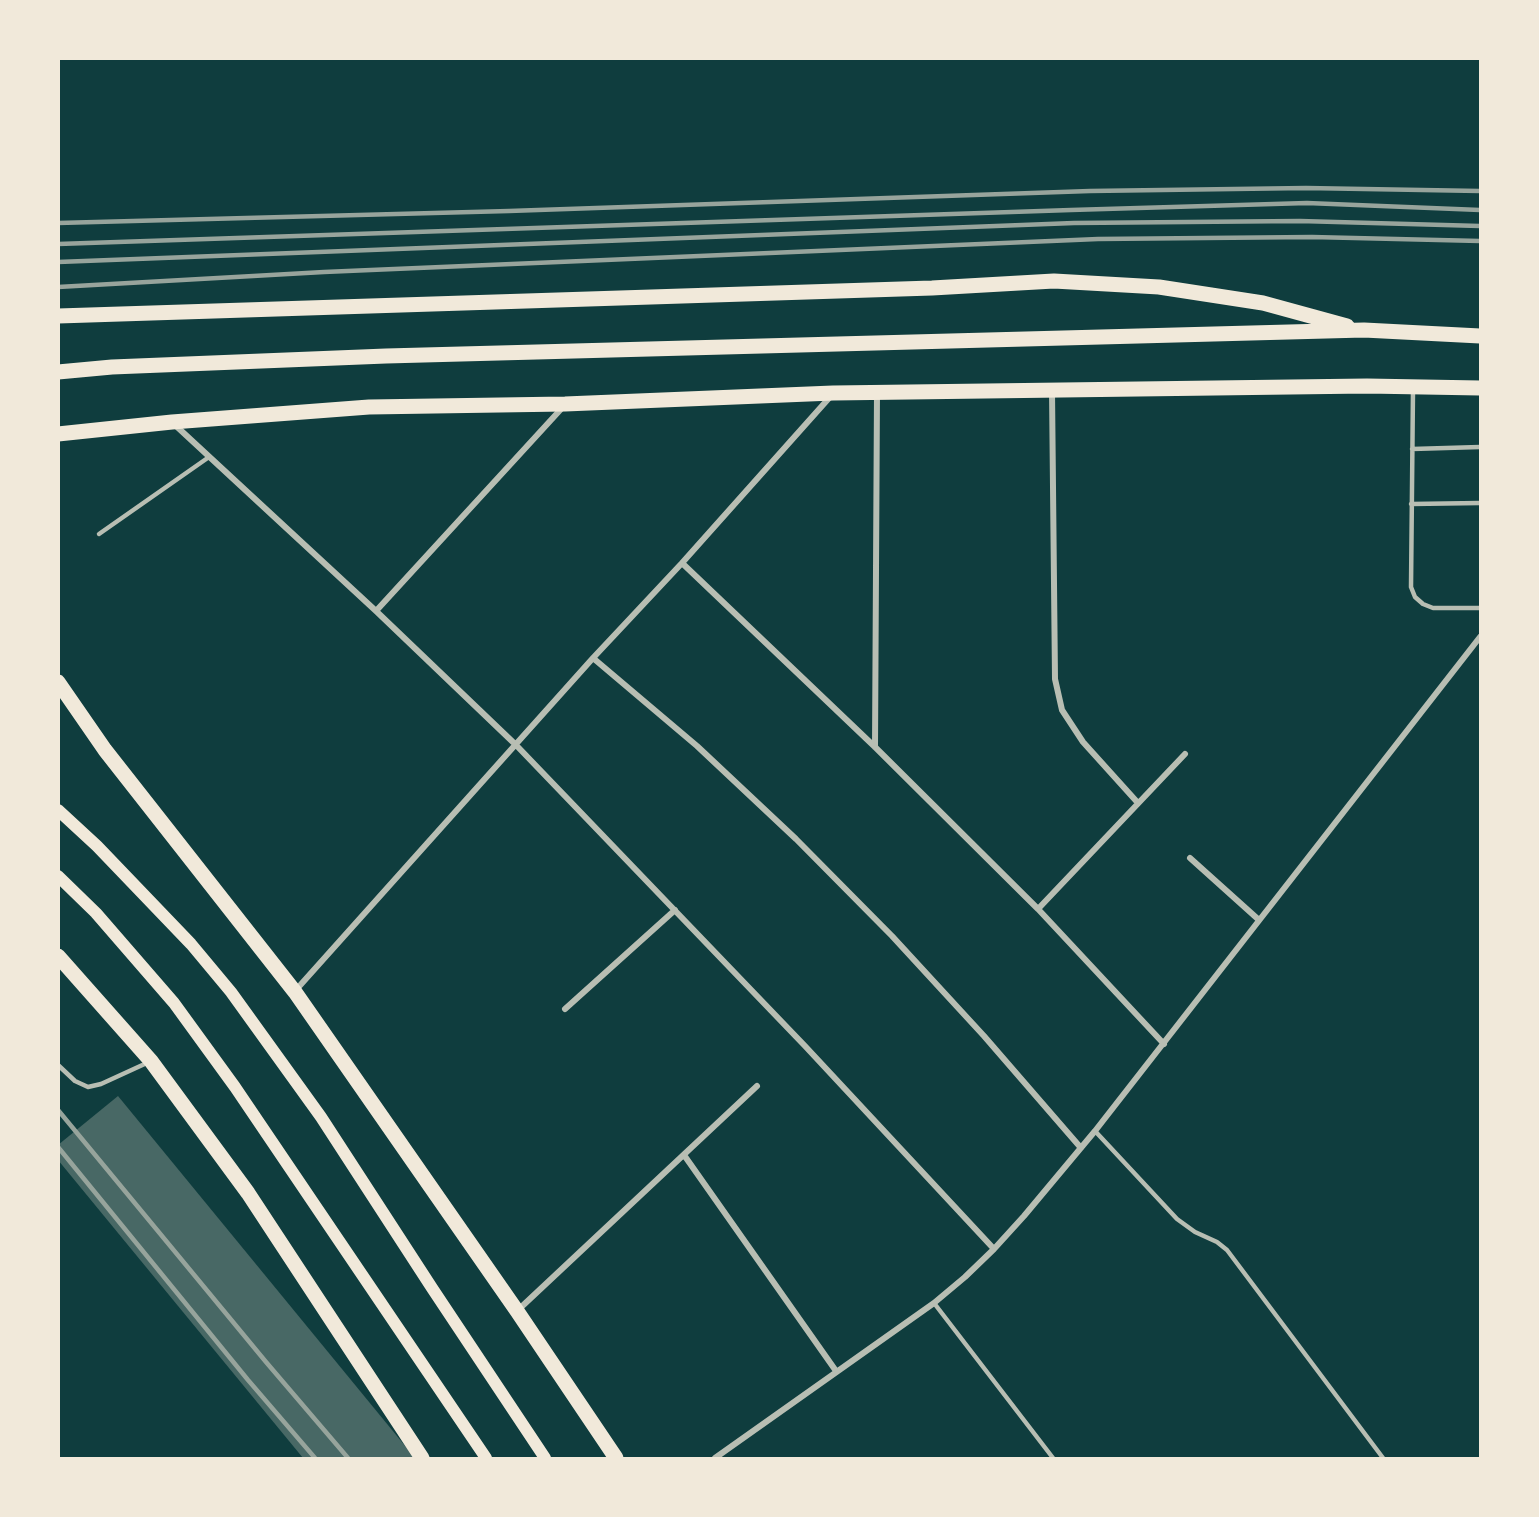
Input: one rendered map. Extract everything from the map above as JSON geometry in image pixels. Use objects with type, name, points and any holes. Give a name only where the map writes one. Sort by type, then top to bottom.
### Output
[{"type":"main road","points":[[58,316],[932,288],[1054,281],[1159,287],[1263,303],[1364,330]]},
{"type":"main road","points":[[58,372],[112,367],[386,356],[1364,330],[1480,336]]},
{"type":"main road","points":[[58,434],[172,422],[369,407],[565,404],[833,393],[1367,386],[1480,388]]},
{"type":"main road","points":[[58,682],[105,750],[295,992],[517,1311],[616,1458]]},
{"type":"main road","points":[[58,810],[97,846],[176,928],[231,992],[321,1117],[545,1458]]},
{"type":"main road","points":[[58,876],[96,913],[174,1003],[235,1087],[486,1458]]},
{"type":"main road","points":[[58,956],[151,1061],[248,1193],[422,1458]]},
{"type":"street","points":[[1052,391],[1055,679],[1062,710],[1083,742],[1138,803]]},
{"type":"street","points":[[295,992],[833,393]]},
{"type":"street","points":[[876,747],[877,393]]},
{"type":"street","points":[[376,611],[565,404]]},
{"type":"street","points":[[172,422],[376,611],[516,745],[675,910],[994,1249]]},
{"type":"street","points":[[682,563],[876,747],[1038,909],[1164,1044]]},
{"type":"street","points":[[715,1458],[934,1303],[994,1249],[1095,1131],[1480,637]]},
{"type":"street","points":[[593,658],[697,746],[812,855],[892,936],[984,1036],[1081,1148]]},
{"type":"street","points":[[1038,909],[1185,754]]},
{"type":"street","points":[[1190,858],[1259,920]]},
{"type":"street","points":[[565,1009],[675,910]]},
{"type":"street","points":[[517,1311],[757,1086]]},
{"type":"street","points":[[684,1155],[836,1371]]},
{"type":"lane","points":[[1413,387],[1411,587],[1415,597],[1423,604],[1433,608],[1480,608]]},
{"type":"lane","points":[[1412,449],[1480,447]]},
{"type":"lane","points":[[99,534],[209,457]]},
{"type":"lane","points":[[1412,504],[1480,503]]},
{"type":"lane","points":[[58,1065],[75,1081],[88,1087],[101,1084],[151,1061]]},
{"type":"lane","points":[[1095,1131],[1177,1219],[1227,1250],[1383,1458]]},
{"type":"lane","points":[[934,1303],[1053,1458]]},
{"type":"building","points":[[118,1096],[415,1458],[303,1458],[58,1160],[58,1145]]},
{"type":"railway","points":[[58,223],[509,211],[1090,191],[1306,188],[1480,191]]},
{"type":"railway","points":[[58,244],[1307,203],[1480,210]]},
{"type":"railway","points":[[58,262],[1074,223],[1300,221],[1480,226]]},
{"type":"railway","points":[[58,287],[324,272],[1098,239],[1312,237],[1480,241]]},
{"type":"railway","points":[[58,1110],[348,1458]]},
{"type":"railway","points":[[58,1147],[248,1380],[315,1458]]}]
